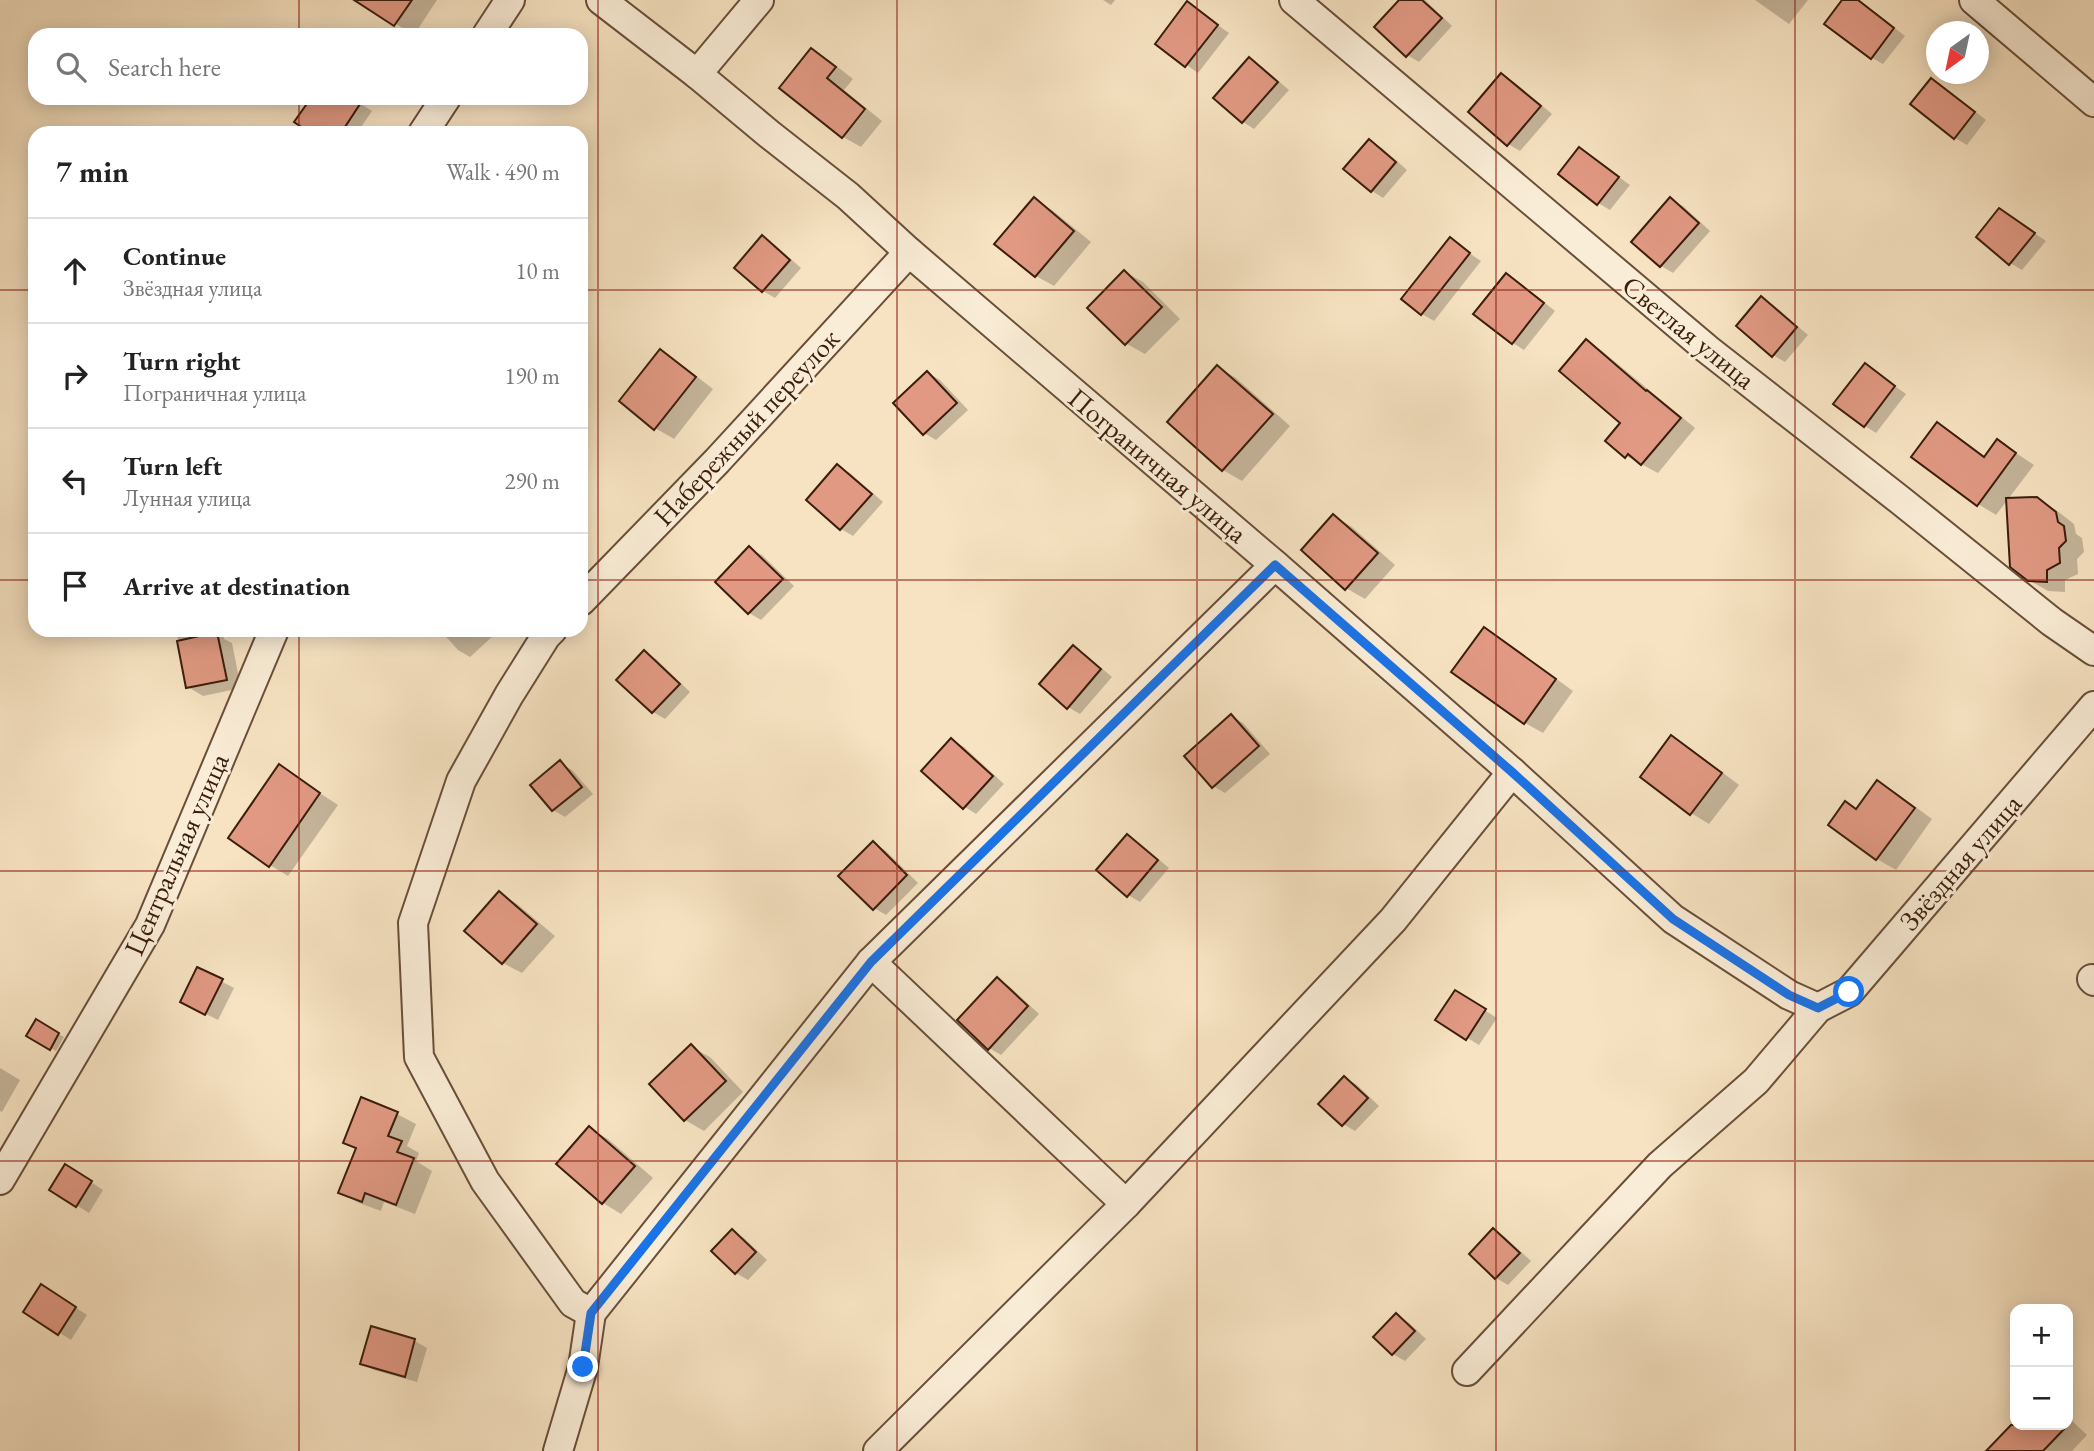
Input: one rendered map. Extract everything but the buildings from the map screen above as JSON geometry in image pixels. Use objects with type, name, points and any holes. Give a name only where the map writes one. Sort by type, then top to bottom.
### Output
[{"type":"street","points":[[492,28],[510,0]]},
{"type":"street","name":"Пограничная улица","points":[[601,0],[848,196],[909,252],[1512,772],[1673,919],[1789,995],[1818,1008]]},
{"type":"street","points":[[697,74],[759,0]]},
{"type":"street","name":"Светлая улица","points":[[1294,0],[1707,349],[1900,499],[2052,622],[2094,651]]},
{"type":"street","points":[[1974,0],[2094,102]]},
{"type":"street","points":[[428,126],[441,105]]},
{"type":"street","name":"Набережный переулок","points":[[588,594],[717,461],[909,252]]},
{"type":"street","points":[[558,1451],[583,1367],[591,1313],[871,962],[1275,565]]},
{"type":"street","name":"Центральная улица","points":[[0,1180],[150,925],[271,637]]},
{"type":"street","points":[[547,637],[509,695],[461,781],[413,923],[419,1056],[485,1181],[573,1303],[591,1313]]},
{"type":"street","name":"Звёздная улица","points":[[1818,1008],[1849,992],[2094,706]]},
{"type":"street","points":[[878,1451],[1126,1203],[1393,920],[1512,772]]},
{"type":"street","points":[[871,962],[1126,1203]]},
{"type":"street","points":[[1467,1371],[1660,1165],[1756,1082],[1818,1008]]},
{"type":"route","points":[[583,1367],[591,1313],[871,962],[1275,565],[1512,772],[1673,919],[1789,995],[1818,1008],[1849,992]]}]
